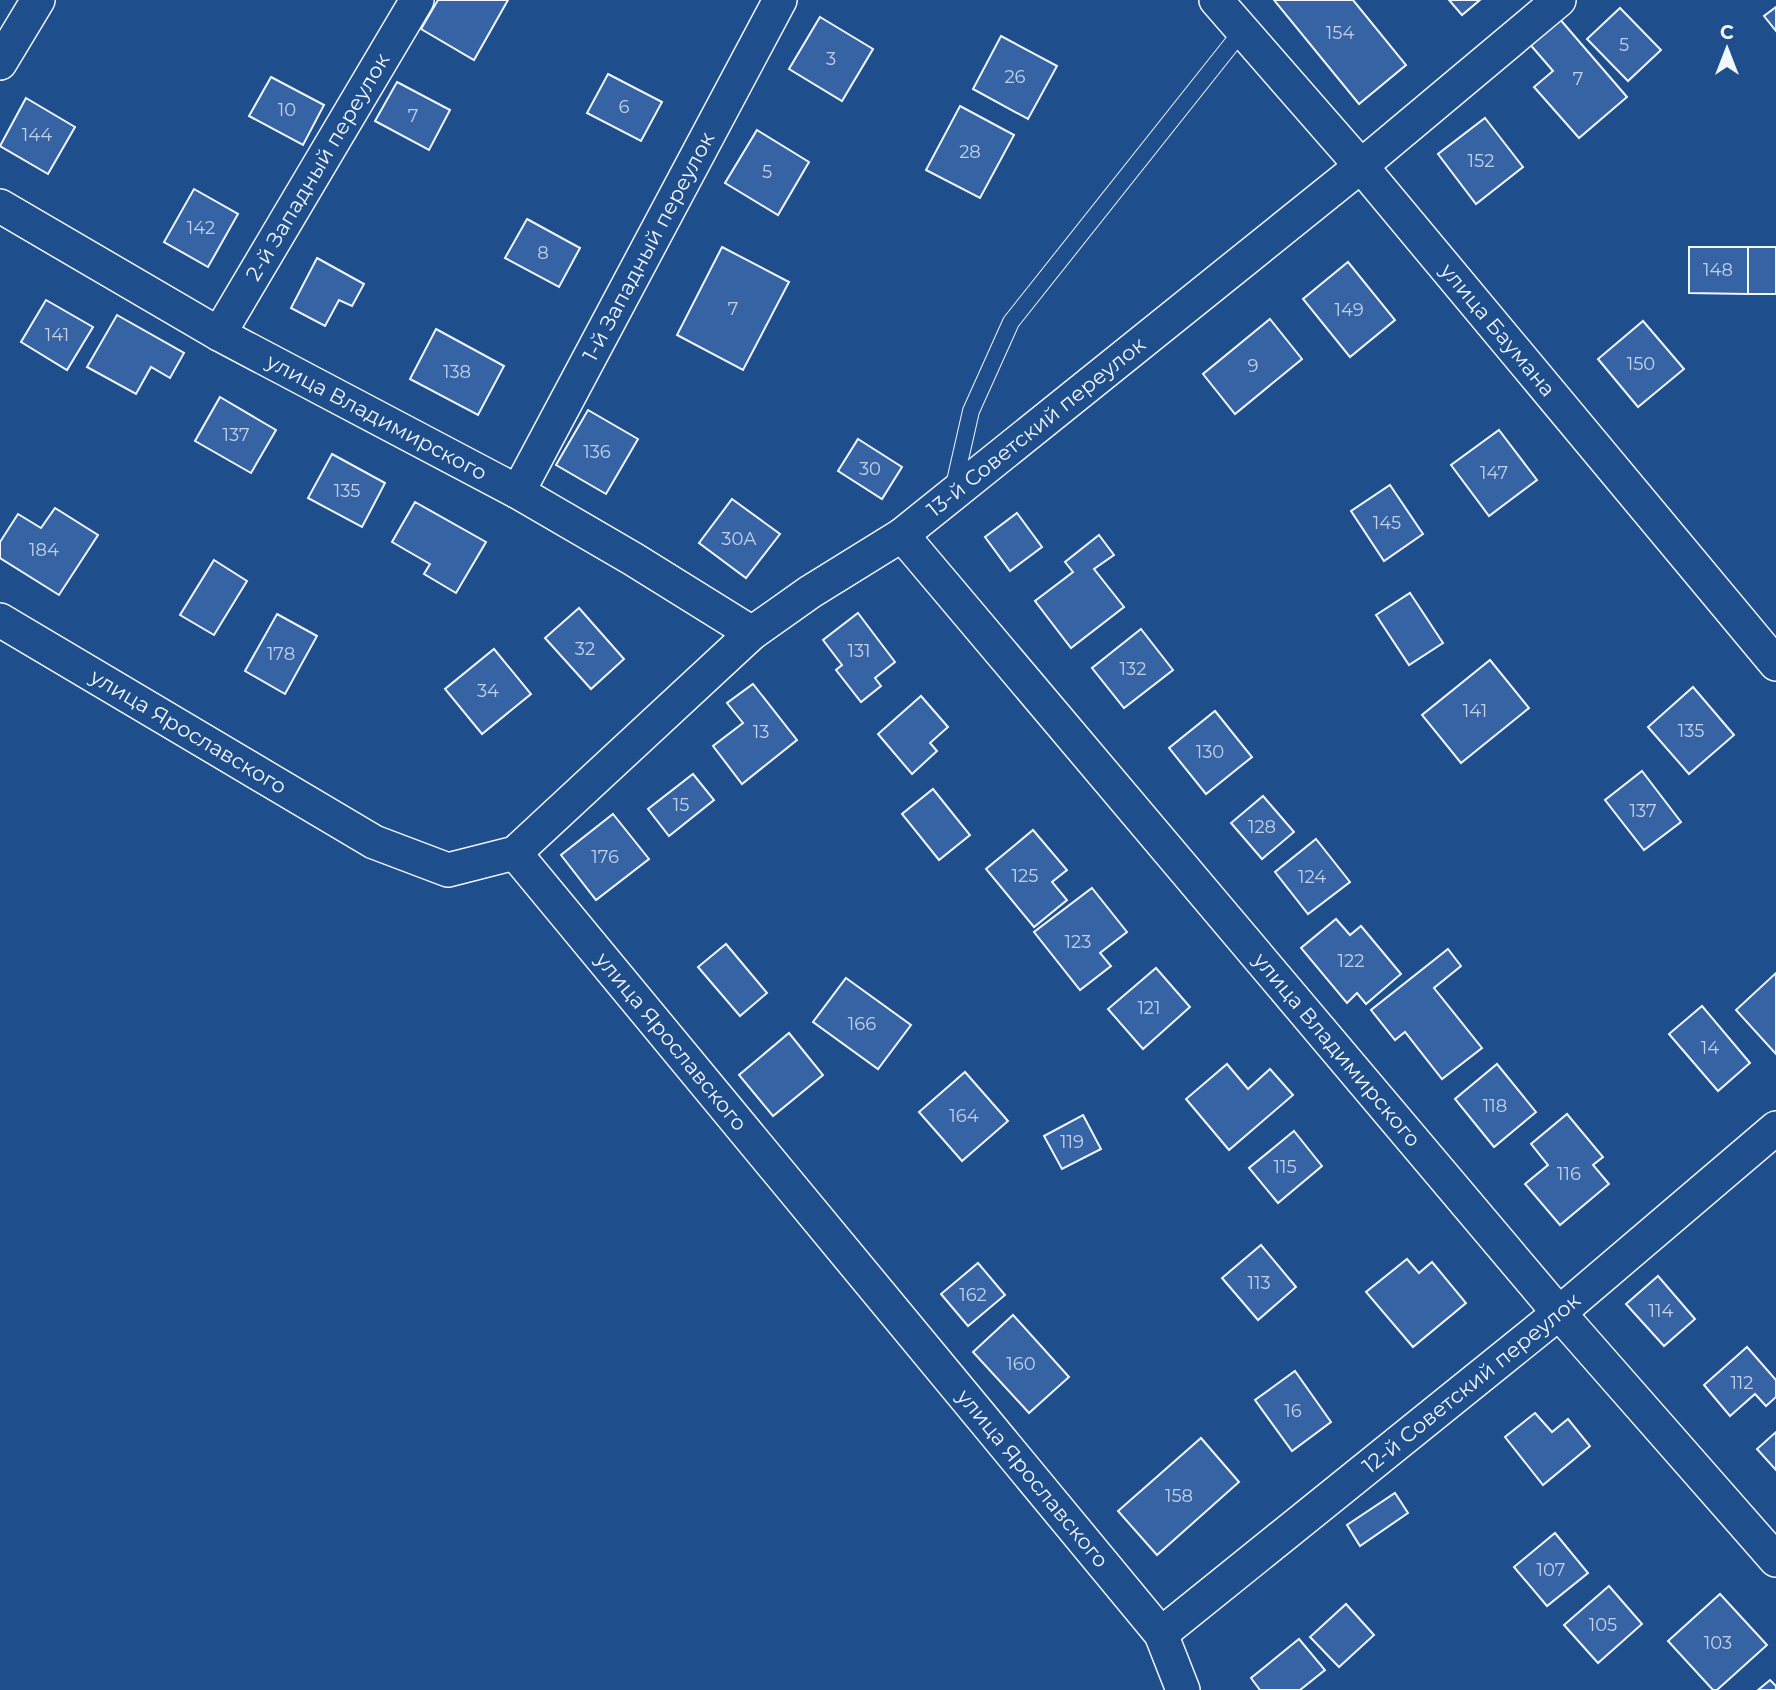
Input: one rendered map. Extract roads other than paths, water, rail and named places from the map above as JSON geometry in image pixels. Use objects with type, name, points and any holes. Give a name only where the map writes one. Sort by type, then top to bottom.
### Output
[{"type":"street","points":[[0,63],[38,0]]},
{"type":"street","name":"2-й Западный переулок","points":[[219,334],[416,0]]},
{"type":"street","name":"1-й Западный переулок","points":[[518,492],[780,0]]},
{"type":"street","name":"улица Баумана","points":[[1216,0],[1361,166],[1776,664]]},
{"type":"street","name":"13-й Советский переулок","points":[[514,853],[752,633],[810,592],[902,536],[1361,166],[1559,0]]},
{"type":"street","name":"улица Владимирского","points":[[0,205],[219,334],[518,492],[752,633]]},
{"type":"street","name":"улица Владимирского","points":[[902,536],[1559,1314],[1776,1560]]},
{"type":"street","name":"улица Ярославского","points":[[0,620],[373,842],[448,870],[514,853],[1161,1634],[1183,1690]]},
{"type":"street","name":"12-й Советский переулок","points":[[1161,1634],[1559,1314],[1776,1128]]},
{"type":"lane","points":[[952,495],[971,411],[1011,322],[1242,31]]}]
